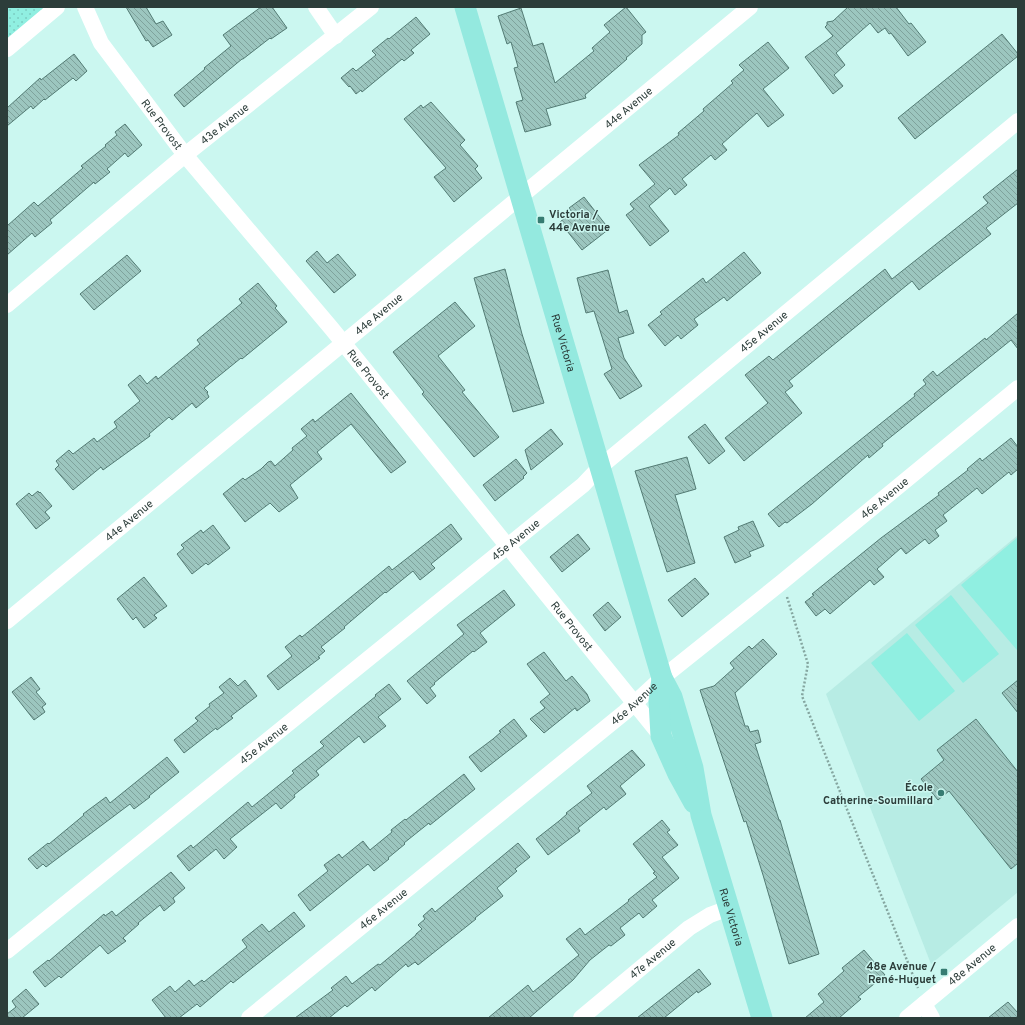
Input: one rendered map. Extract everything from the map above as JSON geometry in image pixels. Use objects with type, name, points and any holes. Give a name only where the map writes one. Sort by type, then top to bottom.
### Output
[{"type":"main road","name":"Rue Victoria","points":[[465,7],[662,678],[672,697],[693,768],[701,815],[762,1018]]},
{"type":"main road","name":"Rue Victoria","points":[[662,678],[658,701],[661,736],[678,774],[701,815]]},
{"type":"street","points":[[7,49],[57,7]]},
{"type":"street","name":"Rue Provost","points":[[85,7],[101,43],[185,155],[343,343],[661,736]]},
{"type":"street","points":[[316,7],[336,36]]},
{"type":"street","name":"43e Avenue","points":[[7,305],[185,155],[371,7]]},
{"type":"street","name":"44e Avenue","points":[[7,621],[750,7]]},
{"type":"street","name":"45e Avenue","points":[[7,951],[584,485],[600,467],[1018,122]]},
{"type":"street","name":"46e Avenue","points":[[249,1018],[634,704],[662,678],[782,582],[1018,388]]},
{"type":"street","name":"47e Avenue","points":[[581,1018],[689,928],[710,915],[730,908]]},
{"type":"street","name":"48e Avenue","points":[[907,1018],[1018,926]]},
{"type":"path","points":[[782,582],[808,664],[802,696],[925,1004]]},
{"type":"shaded area","name":"École Catherine-Soumillard","points":[[1018,535],[1018,892],[931,964],[826,694]]},
{"type":"green space","points":[[7,7],[53,7],[7,46]]},
{"type":"green space","points":[[1018,537],[1018,649],[1017,650],[961,585]]},
{"type":"green space","points":[[951,595],[999,654],[963,683],[915,625]]},
{"type":"green space","points":[[907,633],[955,691],[919,721],[871,663]]},
{"type":"building","points":[[126,7],[146,7],[156,24],[163,21],[172,35],[153,47],[148,40],[146,41]]},
{"type":"building","points":[[261,7],[272,7],[287,28],[271,39],[270,38],[242,59],[184,107],[174,95],[231,46],[223,35]]},
{"type":"building","points":[[626,7],[646,32],[642,35],[642,44],[585,95],[586,98],[546,109],[551,125],[525,132],[516,102],[523,100],[514,68],[518,67],[511,42],[507,44],[498,16],[521,8],[533,46],[543,43],[555,83],[594,51],[592,48],[610,32],[604,25]]},
{"type":"building","points":[[848,7],[896,7],[926,42],[908,56],[891,33],[889,34],[885,28],[878,33],[870,23],[836,53],[845,65],[834,75],[843,86],[833,94],[805,57],[833,36],[825,27],[827,22],[833,21]]},
{"type":"building","points":[[416,17],[430,34],[411,50],[414,53],[404,61],[402,59],[362,92],[361,90],[356,94],[341,78],[353,68],[356,71],[376,55],[372,51]]},
{"type":"building","points":[[1002,34],[1018,56],[915,139],[898,118]]},
{"type":"building","points":[[768,42],[789,68],[763,89],[784,115],[768,127],[757,113],[722,144],[727,150],[715,160],[711,155],[682,179],[687,185],[675,195],[670,188],[649,206],[669,231],[650,246],[626,215],[634,209],[630,204],[655,184],[639,165],[679,135],[678,133],[704,111],[703,109],[733,83],[731,81],[744,70],[739,65]]},
{"type":"building","points":[[74,54],[87,71],[76,81],[73,78],[33,109],[31,106],[7,126],[7,108],[40,78],[41,80]]},
{"type":"building","points":[[431,102],[465,140],[460,145],[478,166],[475,169],[482,178],[454,202],[434,177],[446,168],[404,119],[421,105],[423,108]]},
{"type":"building","points":[[125,124],[142,145],[128,157],[125,153],[107,169],[110,172],[95,184],[94,182],[50,220],[52,223],[35,237],[32,233],[7,255],[7,226],[34,202],[38,206],[83,168],[81,166],[106,146],[105,145],[117,135],[115,132]]},
{"type":"building","points":[[1018,169],[1018,203],[986,228],[991,234],[919,290],[912,281],[789,381],[793,386],[785,392],[802,413],[744,461],[725,438],[768,403],[745,375],[769,356],[773,360],[885,269],[892,279],[988,203],[983,197]]},
{"type":"building","points":[[584,197],[609,229],[582,250],[560,222],[572,212],[569,208]]},
{"type":"building","points":[[317,251],[327,263],[338,254],[356,275],[334,293],[306,261]]},
{"type":"building","points":[[744,252],[761,273],[727,301],[724,297],[694,319],[698,325],[681,339],[678,335],[665,346],[648,325],[662,314],[660,312],[703,278],[706,283]]},
{"type":"building","points":[[127,255],[141,271],[94,310],[80,294]]},
{"type":"building","points":[[505,269],[522,334],[544,403],[513,412],[474,278]]},
{"type":"building","points":[[608,270],[619,313],[627,310],[634,333],[618,338],[624,358],[642,386],[620,399],[604,374],[612,369],[594,311],[586,313],[577,278]]},
{"type":"building","points":[[258,283],[277,306],[275,308],[287,322],[204,388],[208,392],[209,397],[196,408],[192,403],[172,420],[169,417],[149,434],[150,436],[103,470],[101,467],[73,490],[55,469],[59,465],[56,461],[69,450],[73,454],[94,438],[97,442],[117,427],[114,422],[140,401],[128,385],[140,375],[147,384],[156,376],[158,379],[200,344],[197,340],[242,303],[239,299]]},
{"type":"building","points":[[455,302],[475,326],[438,356],[465,390],[462,392],[499,437],[474,457],[422,394],[424,392],[393,352]]},
{"type":"building","points":[[1018,313],[1018,349],[1011,340],[882,444],[883,446],[869,458],[868,455],[812,504],[787,523],[785,522],[779,527],[768,514],[915,396],[914,394],[926,384],[923,380],[933,371],[937,376],[985,338],[986,340]]},
{"type":"building","points":[[351,393],[406,462],[391,473],[351,424],[317,452],[322,459],[290,485],[298,498],[279,512],[270,503],[245,522],[223,494],[243,478],[245,480],[261,469],[268,462],[271,461],[275,466],[293,450],[292,448],[307,436],[301,429],[313,419],[315,422]]},
{"type":"building","points":[[705,424],[725,451],[709,464],[688,437]]},
{"type":"building","points":[[551,429],[563,444],[531,470],[525,450]]},
{"type":"building","points":[[1011,438],[1018,447],[1018,469],[1011,475],[1009,472],[982,494],[977,488],[943,515],[947,521],[935,530],[939,536],[929,544],[925,539],[906,554],[901,548],[877,569],[884,577],[874,585],[870,580],[830,614],[825,609],[816,616],[805,602],[814,595],[812,594],[881,538],[939,495],[938,493],[968,470],[967,469],[980,458],[982,461]]},
{"type":"building","points":[[687,457],[696,489],[675,495],[695,563],[667,572],[635,471]]},
{"type":"building","points":[[516,459],[527,473],[523,477],[524,478],[495,501],[483,485]]},
{"type":"building","points":[[38,491],[52,506],[45,512],[50,518],[36,529],[16,504],[29,493],[32,496]]},
{"type":"building","points":[[753,521],[764,546],[749,552],[751,556],[735,563],[724,537],[739,530],[738,527]]},
{"type":"building","points":[[451,524],[462,539],[431,564],[435,568],[420,580],[413,571],[386,593],[385,592],[344,627],[345,628],[321,647],[325,651],[318,657],[320,658],[278,690],[267,676],[292,656],[285,647],[300,635],[302,637],[389,566],[392,570]]},
{"type":"building","points":[[213,525],[230,548],[208,565],[206,563],[192,574],[177,554],[184,548],[181,545],[201,530],[203,533]]},
{"type":"building","points":[[578,534],[590,549],[562,572],[550,557]]},
{"type":"building","points":[[144,577],[167,606],[154,615],[157,618],[144,628],[136,617],[133,620],[117,599]]},
{"type":"building","points":[[695,578],[709,594],[682,617],[668,600]]},
{"type":"building","points":[[504,590],[515,605],[480,633],[487,642],[474,652],[473,651],[434,683],[435,684],[430,688],[436,696],[427,704],[407,681],[464,634],[457,625]]},
{"type":"building","points":[[608,602],[621,617],[605,631],[593,615]]},
{"type":"building","points":[[763,639],[777,654],[735,693],[745,726],[748,726],[750,732],[758,730],[761,742],[755,744],[780,820],[819,954],[789,964],[746,821],[744,822],[700,690],[714,686],[734,668],[730,663],[749,646],[752,649]]},
{"type":"building","points":[[544,652],[566,681],[572,676],[587,694],[590,701],[577,711],[575,708],[544,733],[530,719],[545,708],[540,702],[550,694],[527,664]]},
{"type":"building","points":[[31,677],[40,689],[36,692],[46,704],[42,707],[45,712],[34,720],[12,692]]},
{"type":"building","points":[[230,678],[238,686],[245,680],[257,696],[231,716],[233,718],[217,730],[216,728],[184,753],[174,740],[198,721],[195,718],[210,706],[209,704],[224,693],[219,687]]},
{"type":"building","points":[[1018,680],[1018,713],[1002,693]]},
{"type":"building","points":[[389,684],[401,699],[378,717],[386,726],[364,743],[359,736],[316,771],[319,775],[294,795],[295,797],[281,809],[276,803],[230,839],[237,847],[224,859],[216,849],[189,871],[177,856],[191,845],[193,848],[248,802],[252,807],[294,773],[292,771],[324,746],[320,742]]},
{"type":"building","points":[[514,719],[527,736],[481,772],[469,757],[493,739],[501,732],[499,731]]},
{"type":"building","points":[[976,719],[1018,772],[1018,863],[1011,869],[949,791],[938,800],[921,779],[944,760],[937,750]]},
{"type":"building","points":[[632,750],[645,765],[620,786],[626,794],[606,810],[604,807],[578,828],[580,831],[548,855],[536,839],[592,793],[587,786]]},
{"type":"building","points":[[167,757],[179,772],[134,809],[130,804],[46,867],[43,864],[37,869],[28,859],[48,843],[49,844],[84,815],[83,814],[106,797],[110,803]]},
{"type":"building","points":[[464,774],[475,789],[430,825],[429,823],[404,843],[405,844],[388,858],[389,859],[374,871],[368,864],[310,911],[298,895],[328,871],[324,865],[339,854],[342,858],[363,841],[370,850],[392,832],[391,830]]},
{"type":"building","points":[[662,820],[670,830],[667,832],[678,845],[662,857],[679,878],[652,900],[657,906],[643,918],[639,913],[620,928],[625,935],[590,960],[573,980],[529,1018],[488,1018],[528,985],[533,992],[579,955],[566,939],[580,928],[585,935],[657,877],[653,873],[655,872],[633,844]]},
{"type":"building","points":[[518,843],[530,857],[515,869],[517,871],[497,888],[503,896],[418,965],[415,962],[408,967],[406,964],[375,991],[372,987],[347,1007],[345,1005],[329,1018],[295,1018],[333,990],[331,988],[346,976],[352,984],[378,964],[380,965],[422,929],[418,925],[425,919],[423,916],[432,908],[435,912]]},
{"type":"building","points":[[171,872],[185,888],[173,898],[175,902],[164,911],[160,905],[138,923],[139,924],[123,938],[126,941],[108,954],[100,945],[61,978],[59,976],[45,987],[33,972],[48,960],[49,961],[104,914],[105,916],[112,911],[116,916]]},
{"type":"building","points":[[294,912],[305,926],[233,983],[231,981],[200,1007],[197,1004],[179,1018],[166,1018],[152,1000],[170,986],[175,992],[189,980],[194,986],[202,980],[204,982],[247,947],[242,940],[262,924],[269,932]]},
{"type":"building","points":[[864,950],[885,975],[858,997],[861,999],[839,1018],[805,1018],[824,1002],[818,994],[844,971],[842,968]]},
{"type":"building","points":[[699,969],[711,984],[698,993],[697,991],[664,1018],[637,1018]]},
{"type":"building","points":[[26,989],[39,1004],[22,1018],[7,1018],[7,1014],[16,1007],[12,1001]]},
{"type":"building","points":[[1008,1002],[1018,1013],[1018,1018],[988,1018]]},
{"type":"place","name":"Victoria / 44e Avenue","points":[[541,220]]},
{"type":"place","name":"École Catherine-Soumillard","points":[[941,793]]},
{"type":"place","name":"48e Avenue / René-Huguet","points":[[944,972]]}]
